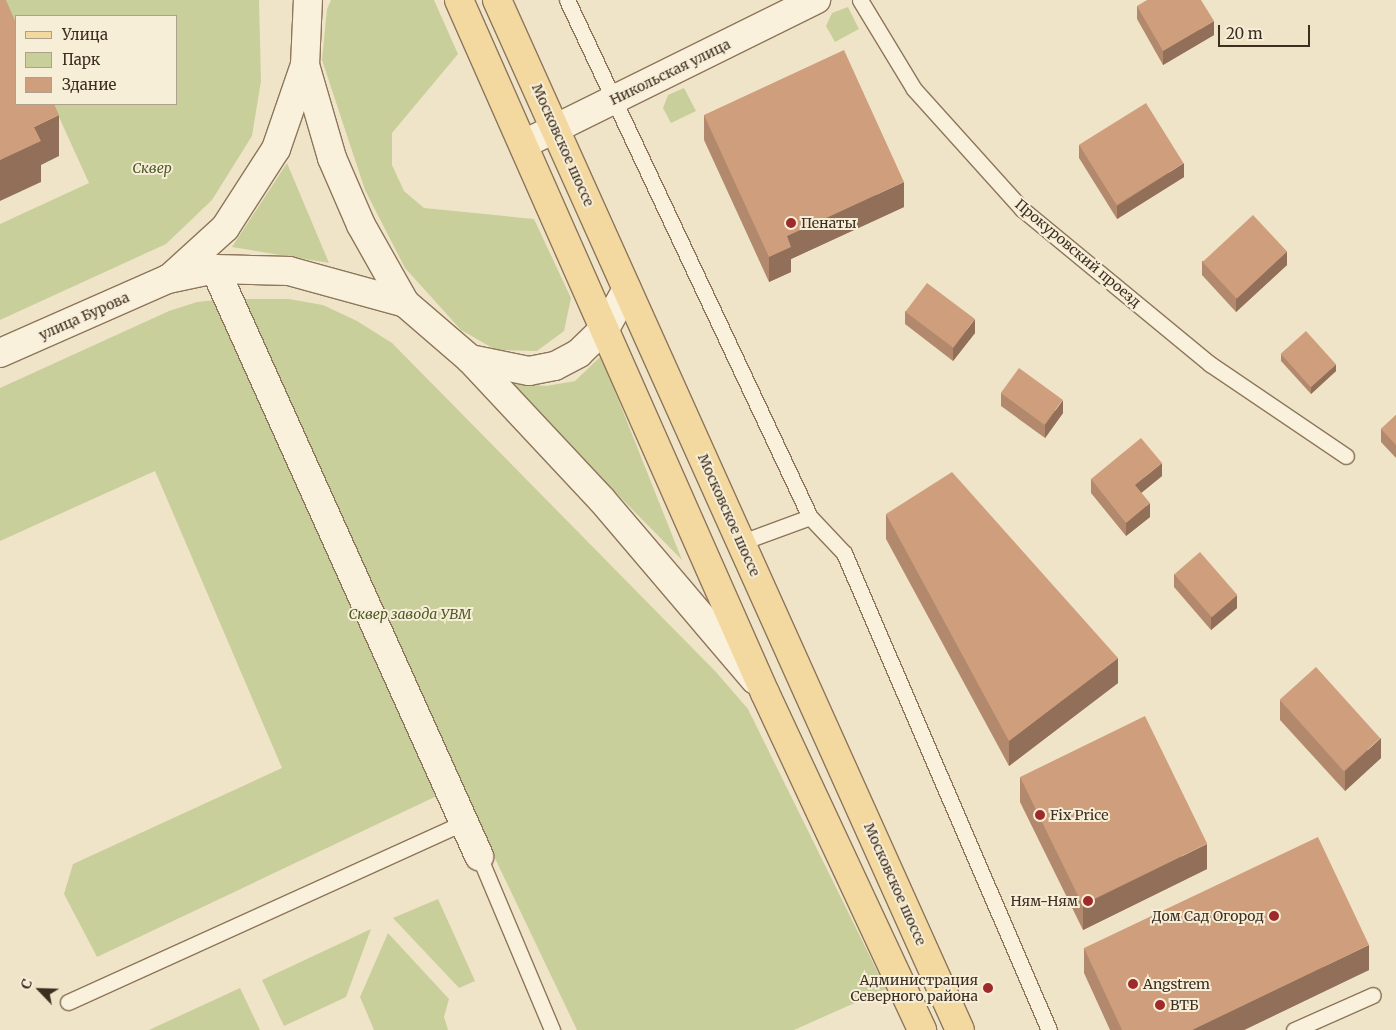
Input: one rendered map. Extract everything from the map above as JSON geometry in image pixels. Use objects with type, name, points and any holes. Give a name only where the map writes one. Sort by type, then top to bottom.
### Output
[{"type":"main road","points":[[168,280],[225,228],[254,187],[276,149],[305,64],[308,0]]},
{"type":"main road","points":[[459,0],[606,327],[766,693],[922,1030]]},
{"type":"main road","name":"Московское шоссе","points":[[497,0],[960,1030]]},
{"type":"main road","name":"Никольская улица","points":[[524,144],[816,0]]},
{"type":"main road","points":[[305,64],[332,158],[361,225],[405,303],[470,358],[602,500],[766,693]]},
{"type":"main road","points":[[168,280],[214,268],[289,271],[405,303]]},
{"type":"main road","points":[[214,268],[479,856]]},
{"type":"main road","name":"улица Бурова","points":[[0,353],[168,280]]},
{"type":"main road","points":[[470,358],[529,371],[556,366],[579,353],[606,327],[627,289]]},
{"type":"lane","points":[[567,0],[810,518],[844,553],[1049,1030]]},
{"type":"lane","name":"Прокуровский проезд","points":[[860,0],[914,88],[1022,208],[1210,364],[1346,456]]},
{"type":"lane","points":[[742,542],[810,518]]},
{"type":"lane","points":[[68,1002],[465,822]]},
{"type":"lane","points":[[479,856],[552,1030]]},
{"type":"lane","points":[[1294,1030],[1373,994]]},
{"type":"green space","name":"Сквер","points":[[4,0],[259,0],[261,81],[252,136],[212,200],[166,244],[0,320],[0,224],[89,183],[53,105],[178,105],[178,15],[15,15],[15,23]]},
{"type":"green space","points":[[331,0],[434,0],[458,54],[392,133],[392,165],[404,191],[424,208],[534,219],[571,298],[564,331],[537,351],[496,350],[461,330],[405,268],[365,190],[322,60],[327,9]]},
{"type":"green space","points":[[848,7],[859,29],[835,42],[826,26],[832,13]]},
{"type":"green space","points":[[684,88],[696,111],[671,123],[663,108],[668,95]]},
{"type":"green space","points":[[287,163],[329,263],[232,247]]},
{"type":"green space","name":"Сквер завода УВМ","points":[[226,299],[289,299],[323,305],[357,321],[392,343],[716,672],[748,709],[886,989],[794,1030],[577,1030],[460,785],[97,957],[64,894],[73,864],[282,768],[155,471],[0,541],[0,388],[169,311],[197,302]]},
{"type":"green space","points":[[601,356],[682,560],[507,382],[546,386],[575,381]]},
{"type":"green space","points":[[438,899],[475,981],[459,988],[393,918]]},
{"type":"green space","points":[[371,929],[346,997],[284,1026],[262,980]]},
{"type":"green space","points":[[388,933],[449,999],[444,1017],[448,1030],[374,1030],[360,997]]},
{"type":"green space","points":[[240,988],[260,1030],[149,1030]]},
{"type":"building","points":[[0,0],[6,0],[15,21],[15,105],[54,105],[59,115],[34,127],[41,141],[0,160]]},
{"type":"building","points":[[1147,0],[1201,0],[1214,21],[1163,51],[1137,6]]},
{"type":"building","points":[[844,50],[904,182],[787,236],[791,247],[769,257],[704,115]]},
{"type":"building","points":[[1146,103],[1184,163],[1117,205],[1079,145]]},
{"type":"building","points":[[1253,215],[1287,252],[1237,299],[1203,262]]},
{"type":"building","points":[[927,283],[975,319],[953,348],[905,312]]},
{"type":"building","points":[[1306,331],[1336,364],[1311,387],[1281,354]]},
{"type":"building","points":[[1019,368],[1063,400],[1044,425],[1001,393]]},
{"type":"building","points":[[1396,415],[1396,445],[1381,429]]},
{"type":"building","points":[[1141,438],[1162,463],[1135,485],[1150,503],[1126,523],[1091,479]]},
{"type":"building","points":[[952,472],[1118,658],[1009,741],[886,514]]},
{"type":"building","points":[[1200,552],[1237,595],[1212,617],[1174,574]]},
{"type":"building","points":[[1316,667],[1380,738],[1344,771],[1280,700]]},
{"type":"building","points":[[1145,716],[1207,844],[1082,905],[1020,777]]},
{"type":"building","name":"Дом Сад Огород","points":[[1318,837],[1369,945],[1192,1030],[1122,1030],[1084,948]]},
{"type":"place","name":"Пенаты","points":[[791,223]]},
{"type":"place","name":"Fix Price","points":[[1040,815]]},
{"type":"place","name":"Ням-Ням","points":[[1088,901]]},
{"type":"place","name":"Дом Сад Огород","points":[[1274,916]]},
{"type":"place","name":"Angstrem","points":[[1133,984]]},
{"type":"place","name":"Администрация Северного района","points":[[988,988]]},
{"type":"place","name":"ВТБ","points":[[1160,1005]]}]
